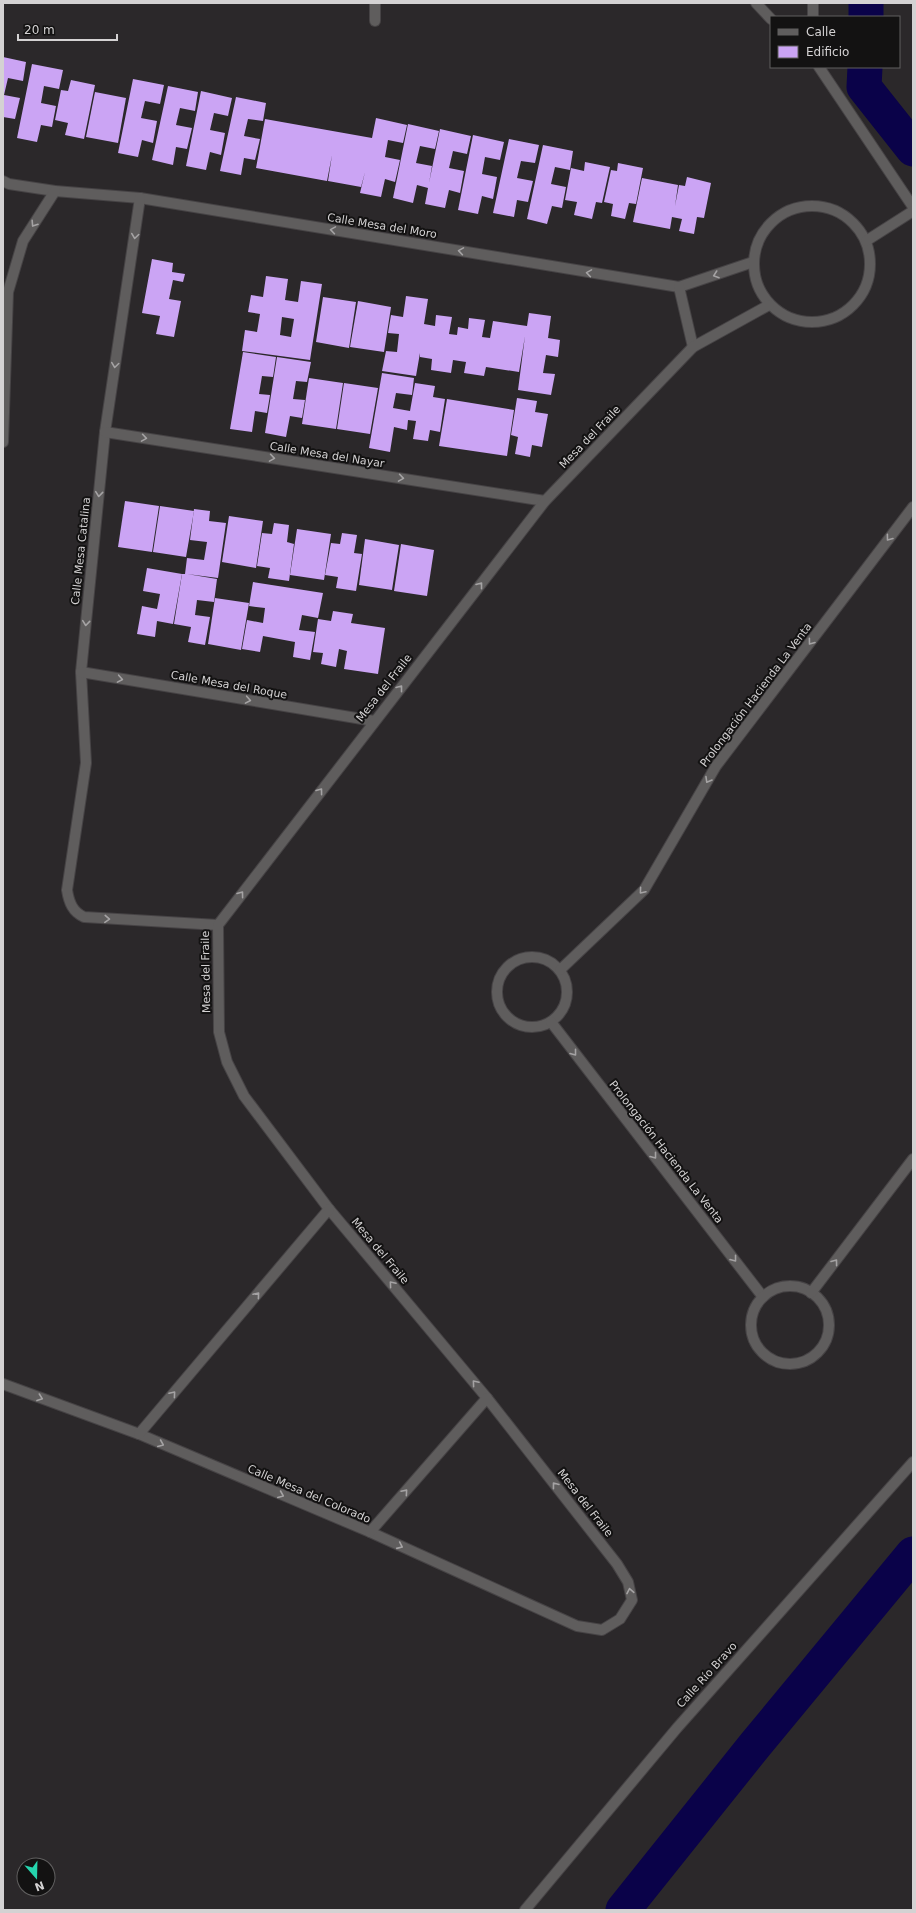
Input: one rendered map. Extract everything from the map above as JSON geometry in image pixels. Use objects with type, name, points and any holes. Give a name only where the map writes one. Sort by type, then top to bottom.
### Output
[{"type":"street","points":[[374,3],[375,21]]},
{"type":"street","points":[[756,3],[770,18]]},
{"type":"street","points":[[813,3],[813,16]]},
{"type":"street","points":[[820,68],[913,207]]},
{"type":"street","name":"Calle Mesa del Moro","points":[[3,181],[9,184],[55,191],[140,198],[679,288],[753,262]]},
{"type":"street","points":[[3,442],[8,292],[23,241],[55,191]]},
{"type":"street","name":"Calle Mesa Catalina","points":[[140,198],[106,432],[81,672],[86,762],[67,890],[72,907],[77,914],[84,917],[218,925]]},
{"type":"street","points":[[815,205],[846,216],[866,241],[870,268],[862,293],[844,313],[818,322],[792,319],[769,305],[753,262],[759,235],[783,212],[815,205]]},
{"type":"street","points":[[866,241],[913,212]]},
{"type":"street","points":[[679,288],[693,347]]},
{"type":"street","name":"Mesa del Fraile","points":[[602,1630],[620,1619],[632,1600],[628,1582],[617,1564],[487,1398],[329,1209],[244,1096],[228,1062],[219,1032],[218,925],[545,501],[693,347],[769,305]]},
{"type":"street","name":"Calle Mesa del Nayar","points":[[106,432],[545,501]]},
{"type":"street","name":"Prolongación Hacienda La Venta","points":[[560,970],[644,890],[716,766],[913,507]]},
{"type":"street","name":"Calle Mesa del Roque","points":[[81,672],[374,721]]},
{"type":"street","points":[[526,957],[539,957],[550,961],[560,970],[565,980],[568,992],[565,1004],[560,1014],[550,1022],[539,1026],[526,1027],[514,1023],[504,1015],[498,1004],[496,992],[498,980],[504,969],[514,960],[526,957]]},
{"type":"street","name":"Prolongación Hacienda La Venta","points":[[550,1022],[763,1297]]},
{"type":"street","points":[[811,1293],[913,1159]]},
{"type":"street","points":[[138,1434],[329,1209]]},
{"type":"street","points":[[795,1287],[811,1293],[822,1303],[828,1317],[829,1332],[823,1346],[814,1356],[800,1363],[785,1364],[771,1360],[759,1350],[752,1338],[750,1323],[754,1309],[763,1297],[778,1288],[795,1287]]},
{"type":"street","name":"Calle Mesa del Colorado","points":[[3,1384],[138,1434],[370,1532],[570,1623],[602,1630]]},
{"type":"street","points":[[370,1532],[487,1398]]},
{"type":"street","name":"Calle Río Bravo","points":[[525,1910],[677,1728],[913,1462]]},
{"type":"building","points":[[3,57],[26,62],[23,81],[8,78],[4,95],[20,98],[15,119],[3,117]]},
{"type":"building","points":[[32,64],[63,70],[59,89],[44,86],[41,103],[56,106],[52,127],[41,125],[37,142],[17,138]]},
{"type":"building","points":[[133,79],[164,85],[160,104],[145,101],[141,118],[157,121],[153,143],[142,140],[138,157],[118,153]]},
{"type":"building","points":[[71,80],[95,85],[84,139],[65,135],[68,123],[55,120],[61,90],[68,91]]},
{"type":"building","points":[[168,86],[198,92],[195,111],[180,108],[176,125],[192,128],[187,149],[176,147],[173,165],[152,160]]},
{"type":"building","points":[[201,91],[232,98],[228,116],[214,113],[210,130],[225,133],[221,155],[210,152],[206,170],[186,166]]},
{"type":"building","points":[[95,92],[126,98],[118,143],[86,137]]},
{"type":"building","points":[[236,97],[266,103],[263,121],[248,119],[244,136],[260,139],[255,160],[244,158],[241,175],[220,171]]},
{"type":"building","points":[[376,118],[407,125],[403,143],[388,140],[385,157],[400,160],[395,182],[385,179],[381,197],[360,193],[365,172],[361,187],[328,181],[332,155],[327,181],[256,168],[265,119],[372,138]]},
{"type":"building","points":[[408,124],[439,131],[435,149],[420,146],[416,163],[432,166],[429,183],[440,129],[471,136],[467,154],[453,151],[449,168],[464,171],[460,193],[449,190],[445,208],[425,204],[428,188],[417,185],[413,203],[393,198]]},
{"type":"building","points":[[473,135],[504,142],[500,160],[485,157],[482,174],[497,177],[493,199],[482,196],[478,214],[458,210]]},
{"type":"building","points":[[509,139],[539,145],[535,163],[521,161],[517,178],[533,181],[528,202],[517,200],[514,217],[493,213]]},
{"type":"building","points":[[543,145],[573,151],[570,170],[555,167],[551,184],[566,187],[562,208],[552,206],[547,224],[527,219]]},
{"type":"building","points":[[585,162],[610,167],[602,203],[596,202],[592,219],[574,215],[577,202],[565,200],[571,168],[584,171]]},
{"type":"building","points":[[618,163],[643,168],[636,204],[629,203],[625,219],[611,216],[613,204],[604,202],[611,170],[617,171]]},
{"type":"building","points":[[687,177],[711,183],[704,218],[697,217],[694,234],[679,231],[682,219],[672,217],[670,229],[633,222],[642,178],[678,185],[675,206],[679,185],[685,186]]},
{"type":"building","points":[[152,259],[173,263],[172,272],[185,274],[183,282],[173,280],[169,299],[181,301],[174,337],[156,334],[160,316],[142,313]]},
{"type":"building","points":[[266,276],[288,279],[285,300],[298,302],[301,281],[322,284],[310,360],[242,351],[245,330],[257,332],[260,314],[248,312],[251,295],[263,297]],"holes":[[[282,317],[294,319],[291,337],[280,335]]]},
{"type":"building","points":[[406,296],[428,299],[424,324],[435,326],[436,315],[452,317],[449,334],[457,335],[458,327],[468,329],[469,318],[485,320],[482,337],[490,338],[493,321],[527,326],[529,313],[551,316],[548,338],[560,340],[558,357],[546,355],[543,373],[555,374],[551,395],[518,390],[525,336],[519,372],[486,367],[484,376],[464,373],[466,362],[453,360],[451,373],[431,370],[432,359],[420,357],[420,353],[416,376],[382,371],[386,351],[397,352],[399,334],[388,333],[391,315],[403,317]]},
{"type":"building","points":[[323,297],[356,302],[349,348],[316,342]]},
{"type":"building","points":[[358,301],[391,307],[384,352],[350,347]]},
{"type":"building","points":[[243,352],[276,357],[273,377],[262,376],[259,394],[270,395],[267,413],[255,411],[252,432],[230,429]]},
{"type":"building","points":[[277,357],[311,362],[307,382],[296,381],[293,399],[305,400],[302,418],[290,416],[286,437],[265,433]]},
{"type":"building","points":[[382,373],[414,378],[412,395],[396,393],[393,408],[410,411],[415,383],[435,386],[433,397],[445,399],[440,432],[430,430],[428,441],[413,439],[416,421],[408,420],[407,430],[394,427],[390,452],[369,448]]},
{"type":"building","points":[[309,378],[343,383],[336,429],[302,424]]},
{"type":"building","points":[[344,383],[378,388],[370,434],[337,429]]},
{"type":"building","points":[[517,398],[537,401],[535,412],[548,414],[542,447],[532,445],[530,457],[515,454],[518,437],[511,435]]},
{"type":"building","points":[[447,399],[514,410],[507,456],[439,446]]},
{"type":"building","points":[[125,501],[159,506],[152,552],[118,547]]},
{"type":"building","points":[[160,506],[194,511],[186,557],[153,552]]},
{"type":"building","points":[[194,509],[210,511],[209,521],[226,523],[218,578],[187,574],[217,579],[214,602],[197,600],[195,615],[210,617],[205,645],[188,642],[191,627],[174,624],[182,574],[185,574],[187,558],[204,560],[207,542],[190,540]]},
{"type":"building","points":[[229,516],[263,521],[256,568],[222,562]]},
{"type":"building","points":[[274,523],[289,525],[287,542],[294,544],[289,581],[268,578],[270,568],[257,566],[262,533],[272,534]]},
{"type":"building","points":[[297,529],[331,534],[324,580],[290,575]]},
{"type":"building","points":[[342,533],[357,535],[354,553],[362,554],[356,591],[336,588],[338,577],[325,575],[331,543],[340,544]]},
{"type":"building","points":[[365,539],[399,545],[392,590],[359,585]]},
{"type":"building","points":[[401,544],[434,550],[427,596],[394,591]]},
{"type":"building","points":[[147,568],[182,574],[173,624],[157,621],[155,637],[137,634],[142,606],[157,609],[160,594],[143,591]]},
{"type":"building","points":[[253,582],[323,593],[318,618],[302,615],[299,630],[315,632],[310,660],[293,657],[295,642],[263,636],[260,652],[242,649],[247,620],[263,623],[265,608],[249,606]]},
{"type":"building","points":[[215,598],[249,603],[241,650],[208,644]]},
{"type":"building","points":[[333,611],[353,614],[351,623],[385,628],[378,674],[344,669],[347,651],[339,649],[336,667],[321,664],[323,653],[313,652],[318,619],[331,621]]},
{"type":"waterway","points":[[866,3],[866,16]]},
{"type":"waterway","points":[[865,68],[864,87],[913,149]]},
{"type":"waterway","points":[[623,1910],[755,1745],[913,1554]]}]
